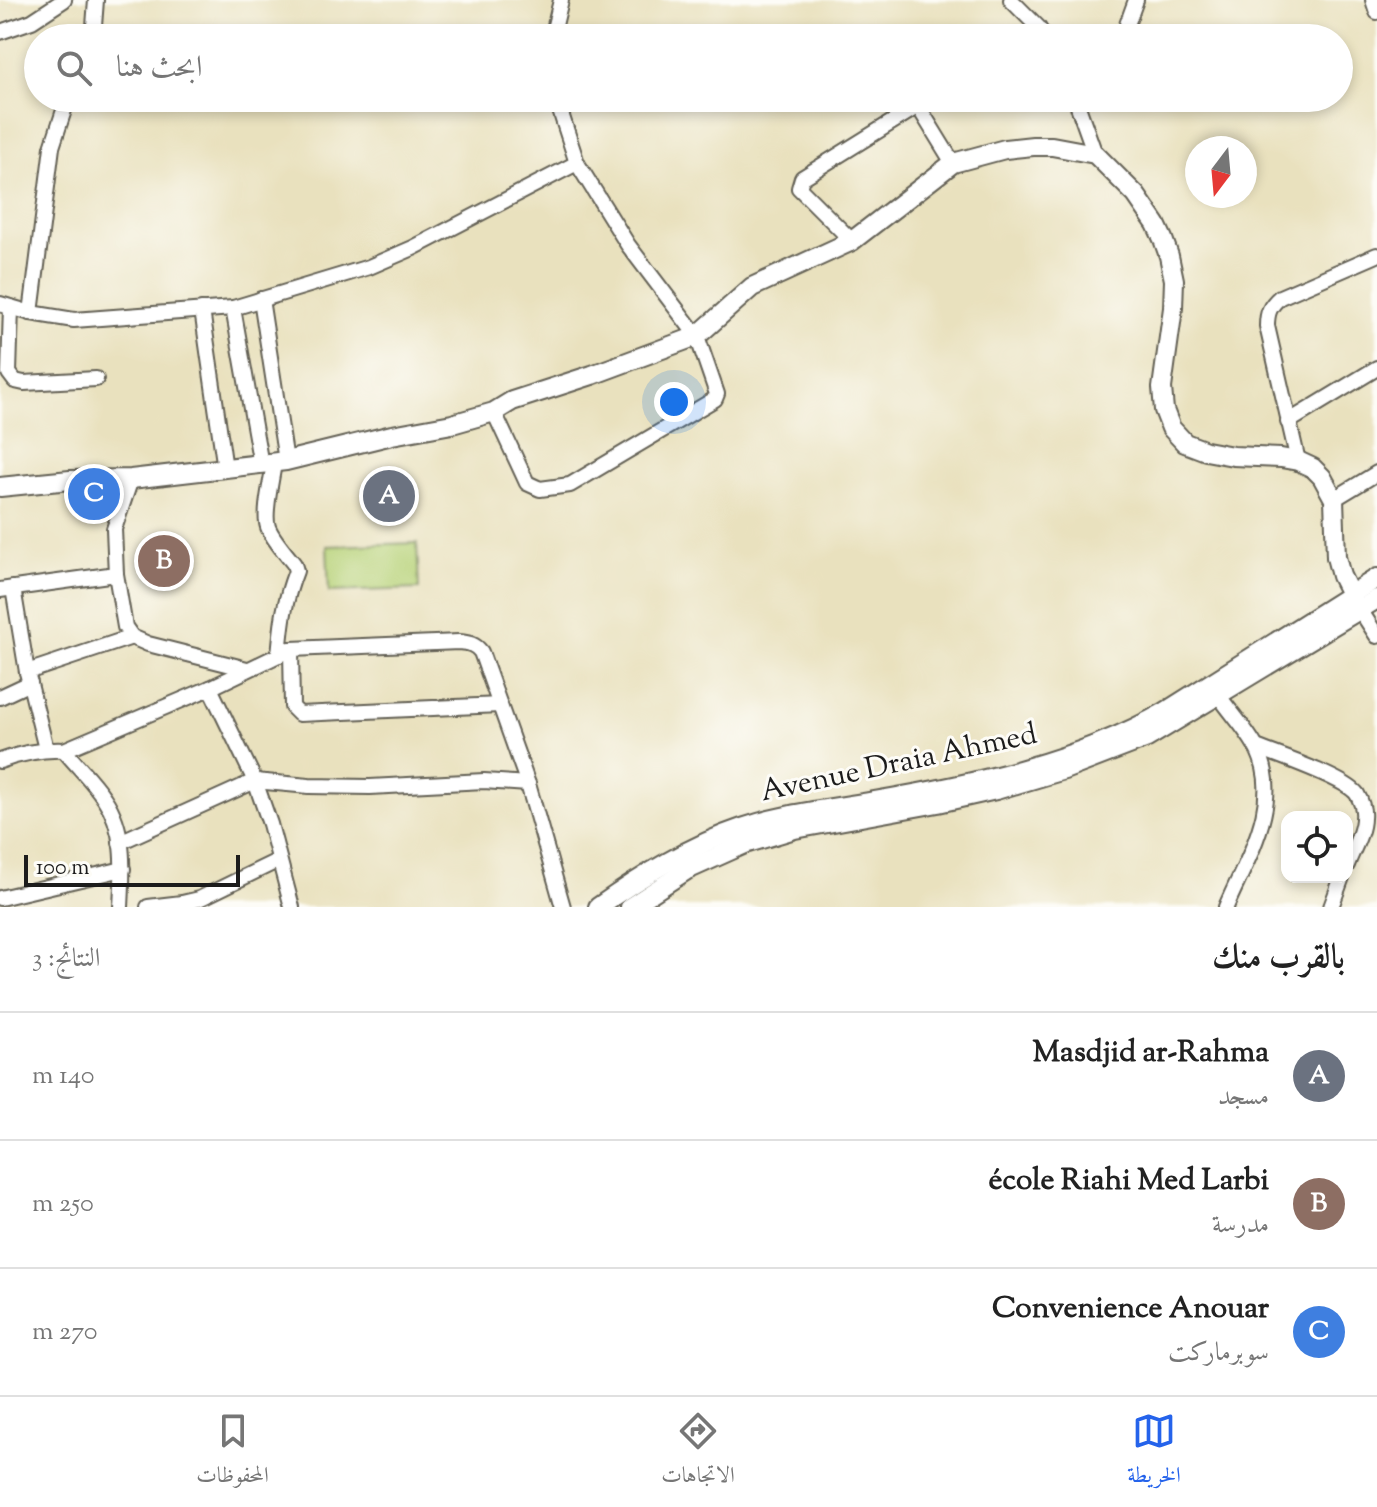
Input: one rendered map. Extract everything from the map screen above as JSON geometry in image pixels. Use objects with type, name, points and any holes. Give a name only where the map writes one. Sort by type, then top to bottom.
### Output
[{"type":"street","points":[[0,32],[32,21],[64,0]]},
{"type":"street","points":[[94,24],[96,0]]},
{"type":"street","points":[[555,24],[561,0]]},
{"type":"street","points":[[1011,0],[1035,24]]},
{"type":"street","points":[[1127,24],[1136,0]]},
{"type":"street","points":[[1373,0],[1377,12]]},
{"type":"street","points":[[31,313],[45,189],[52,147],[63,112]]},
{"type":"street","points":[[494,412],[527,483],[540,489],[570,485],[715,399],[717,394],[697,336],[628,245],[577,163],[561,112]]},
{"type":"street","points":[[852,241],[799,188],[802,178],[898,112]]},
{"type":"street","points":[[919,112],[953,163]]},
{"type":"street","points":[[1080,112],[1095,154],[1136,195],[1156,224],[1169,256],[1174,280],[1173,308],[1162,388],[1164,410],[1171,428],[1185,443],[1206,451],[1298,461],[1313,468],[1322,477],[1334,499],[1336,557],[1341,576],[1377,636]]},
{"type":"street","points":[[0,487],[70,480],[131,479],[274,463],[494,412],[512,401],[697,336],[752,287],[852,241],[953,163],[1005,149],[1033,146],[1052,146],[1095,154]]},
{"type":"street","points":[[96,379],[15,381],[9,373],[6,305],[31,313],[74,320],[233,308],[369,267],[413,248],[577,163]]},
{"type":"street","points":[[1298,461],[1267,326],[1271,304],[1280,297],[1377,255]]},
{"type":"street","points":[[261,299],[274,463],[270,496],[265,509],[268,527],[296,571],[282,611],[292,707],[299,714],[500,705]]},
{"type":"street","points":[[233,308],[274,463]]},
{"type":"street","points":[[202,310],[225,469]]},
{"type":"street","points":[[1288,422],[1377,368]]},
{"type":"street","points":[[1334,499],[1377,473]]},
{"type":"street","points":[[131,479],[114,529],[116,574],[125,627],[132,637],[148,644],[247,669]]},
{"type":"street","points":[[46,749],[7,589],[116,574]]},
{"type":"street","name":"Avenue Draia Ahmed","points":[[598,907],[708,840],[746,826],[786,816],[938,803],[1037,779],[1147,738],[1219,696],[1355,602],[1377,578]]},
{"type":"street","name":"Avenue Draia Ahmed","points":[[630,907],[687,870],[745,844],[1002,775],[1103,742],[1141,726],[1355,602],[1377,599]]},
{"type":"street","points":[[0,697],[28,677],[132,637]]},
{"type":"street","points":[[0,761],[21,753],[64,750],[210,688],[285,652],[469,643],[481,652],[500,705],[528,784],[563,907]]},
{"type":"street","points":[[210,688],[255,781],[292,907]]},
{"type":"street","points":[[1219,696],[1256,747],[1267,787],[1262,825],[1226,907]]},
{"type":"street","points":[[1256,747],[1309,767],[1356,793],[1362,804],[1364,822],[1353,850]]},
{"type":"street","points":[[64,750],[104,798],[114,818],[123,869],[121,907]]},
{"type":"street","points":[[120,842],[255,781],[340,787],[484,781],[528,784]]},
{"type":"street","points":[[148,907],[199,899],[279,860]]},
{"type":"street","points":[[0,898],[123,869]]},
{"type":"street","points":[[1331,907],[1340,883]]},
{"type":"green space","points":[[417,543],[419,589],[329,592],[327,546]]},
{"type":"place","name":"Convenience Anouar","points":[[94,494]]},
{"type":"place","name":"Masdjid ar-Rahma","points":[[389,496]]},
{"type":"place","name":"école Riahi Med Larbi","points":[[164,561]]}]
